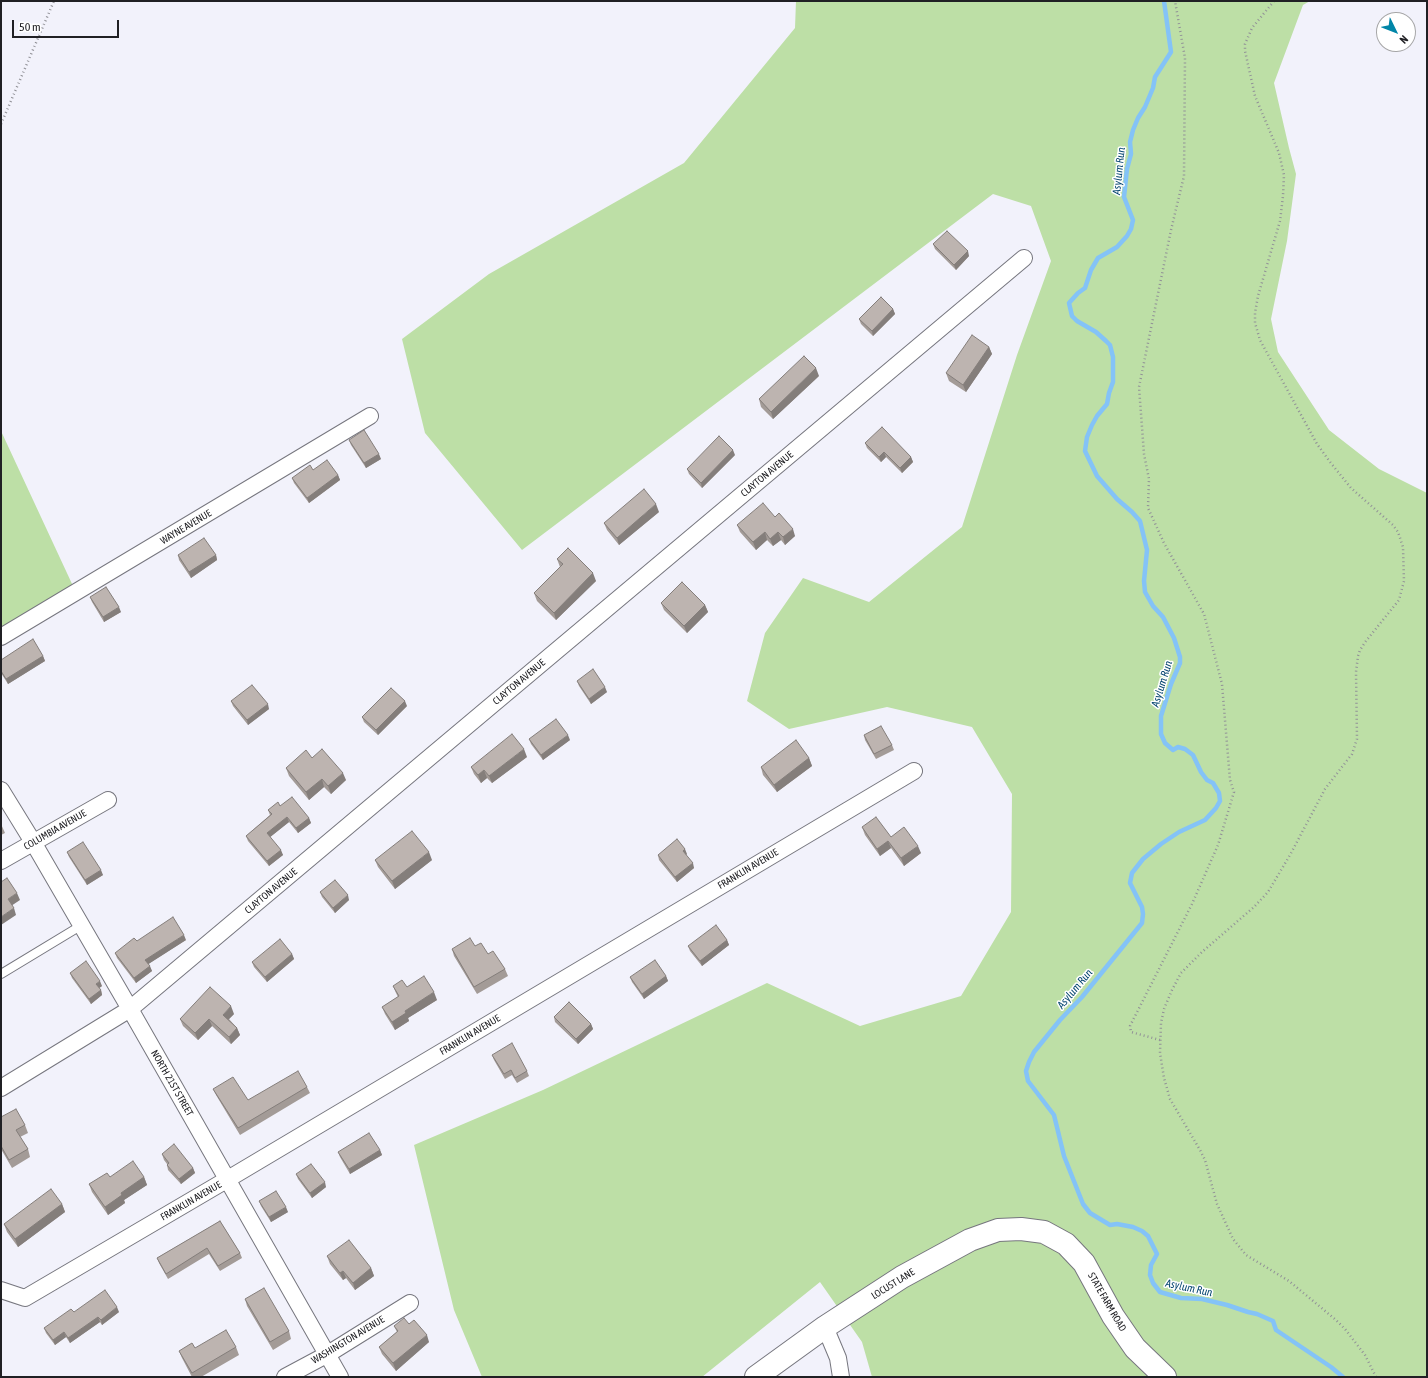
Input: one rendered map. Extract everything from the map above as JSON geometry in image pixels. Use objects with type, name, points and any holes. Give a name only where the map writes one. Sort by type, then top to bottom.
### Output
[{"type":"street","name":"CLAYTON AVENUE","points":[[1,1088],[130,1009],[1024,258]]},
{"type":"street","name":"WAYNE AVENUE","points":[[1,636],[370,416]]},
{"type":"street","name":"FRANKLIN AVENUE","points":[[1,1290],[25,1298],[228,1180],[914,771]]},
{"type":"street","name":"NORTH 21ST STREET","points":[[1,790],[82,925],[340,1377]]},
{"type":"street","name":"COLUMBIA AVENUE","points":[[1,861],[108,800]]},
{"type":"street","name":"LOCUST LANE","points":[[756,1377],[825,1327],[902,1277],[970,1240],[998,1230],[1021,1229],[1044,1232]]},
{"type":"street","name":"STATE FARM ROAD","points":[[1044,1232],[1066,1244],[1084,1264],[1113,1316],[1135,1348],[1165,1377]]},
{"type":"street","name":"WASHINGTON AVENUE","points":[[285,1377],[328,1354],[410,1303]]},
{"type":"street","points":[[825,1327],[838,1358],[840,1377]]},
{"type":"lane","points":[[1,974],[82,925]]},
{"type":"path","points":[[1,124],[54,1]]},
{"type":"path","points":[[1160,1040],[1131,1032],[1130,1026],[1192,904],[1218,845],[1234,792],[1230,780],[1222,684],[1204,614],[1164,543],[1148,508],[1149,479],[1144,454],[1139,387],[1171,230],[1184,176],[1185,58],[1175,1]]},
{"type":"path","points":[[1274,1],[1252,28],[1245,44],[1244,51],[1254,96],[1279,153],[1284,175],[1280,221],[1255,307],[1256,327],[1266,351],[1317,444],[1351,488],[1393,525],[1398,532],[1403,547],[1404,581],[1399,600],[1366,641],[1358,656],[1356,672],[1357,739],[1352,754],[1321,795],[1290,855],[1268,892],[1250,911],[1202,952],[1181,973],[1169,995],[1164,1009],[1160,1040],[1162,1067],[1167,1089],[1176,1110],[1205,1160],[1216,1204],[1233,1239],[1246,1255],[1289,1281],[1336,1320],[1345,1329],[1364,1355],[1376,1377]]},
{"type":"green space","points":[[796,1],[1310,1],[1303,5],[1274,83],[1296,174],[1287,241],[1271,319],[1278,352],[1329,430],[1379,469],[1427,493],[1427,1377],[872,1377],[862,1342],[820,1282],[702,1377],[482,1377],[454,1310],[414,1145],[543,1090],[767,983],[860,1026],[961,996],[1011,912],[1012,794],[972,727],[887,707],[789,729],[747,701],[765,633],[803,578],[869,602],[962,527],[1017,355],[1051,261],[1031,206],[993,194],[522,550],[425,433],[402,339],[489,274],[684,163],[795,28]]},
{"type":"green space","points":[[1,431],[73,586],[1,629]]},
{"type":"building","points":[[947,231],[968,251],[954,265],[933,244]]},
{"type":"building","points":[[881,297],[893,309],[872,331],[859,319]]},
{"type":"building","points":[[972,335],[989,347],[963,385],[946,373]]},
{"type":"building","points":[[804,356],[816,368],[771,412],[759,399]]},
{"type":"building","points":[[882,427],[911,457],[900,468],[884,452],[879,457],[865,443]]},
{"type":"building","points":[[364,430],[379,454],[364,463],[349,440]]},
{"type":"building","points":[[719,436],[733,450],[701,483],[687,469]]},
{"type":"building","points":[[327,460],[338,475],[307,498],[292,478],[310,465],[313,470]]},
{"type":"building","points":[[644,489],[656,504],[617,538],[604,523]]},
{"type":"building","points":[[763,503],[775,517],[779,513],[793,529],[783,537],[778,532],[770,539],[765,532],[753,542],[737,525]]},
{"type":"building","points":[[204,538],[216,555],[189,572],[178,555]]},
{"type":"building","points":[[568,548],[593,573],[554,613],[534,593],[563,564],[557,559]]},
{"type":"building","points":[[682,582],[705,605],[684,626],[661,603]]},
{"type":"building","points":[[106,587],[119,607],[103,617],[90,597]]},
{"type":"building","points":[[33,639],[43,656],[6,679],[1,671],[1,660]]},
{"type":"building","points":[[593,669],[605,687],[589,699],[577,681]]},
{"type":"building","points":[[252,685],[268,704],[247,720],[231,701]]},
{"type":"building","points":[[391,688],[405,701],[376,730],[362,717]]},
{"type":"building","points":[[556,719],[568,735],[541,755],[529,739]]},
{"type":"building","points":[[881,726],[892,745],[874,754],[864,735]]},
{"type":"building","points":[[512,734],[524,749],[489,776],[484,770],[478,775],[471,767]]},
{"type":"building","points":[[796,740],[809,758],[774,785],[761,767]]},
{"type":"building","points":[[322,749],[343,773],[328,786],[322,779],[306,792],[286,768],[306,750],[312,758]]},
{"type":"building","points":[[292,797],[309,818],[296,828],[287,817],[267,833],[281,850],[267,861],[246,836],[272,814],[268,810],[278,802],[280,806]]},
{"type":"building","points":[[876,817],[891,837],[904,827],[918,846],[901,858],[888,841],[877,849],[862,827]]},
{"type":"building","points":[[412,831],[429,852],[392,881],[375,860]]},
{"type":"building","points":[[677,839],[685,849],[683,851],[693,863],[675,877],[658,855]]},
{"type":"building","points":[[83,842],[101,870],[85,880],[67,852]]},
{"type":"building","points":[[7,878],[17,893],[8,899],[14,908],[1,917],[1,882]]},
{"type":"building","points":[[335,880],[348,895],[333,908],[320,892]]},
{"type":"building","points":[[173,917],[184,935],[145,960],[150,966],[134,978],[115,953],[134,938],[137,941]]},
{"type":"building","points":[[716,925],[727,940],[700,961],[688,946]]},
{"type":"building","points":[[470,938],[475,946],[481,943],[488,954],[493,951],[505,969],[474,987],[452,949]]},
{"type":"building","points":[[280,939],[292,954],[265,977],[252,962]]},
{"type":"building","points":[[655,960],[666,976],[642,994],[630,977]]},
{"type":"building","points":[[86,961],[100,981],[96,984],[101,990],[89,999],[70,973]]},
{"type":"building","points":[[424,976],[434,992],[405,1011],[406,1013],[392,1022],[382,1007],[399,996],[393,986],[402,980],[407,987]]},
{"type":"building","points":[[210,987],[231,1006],[223,1015],[237,1028],[229,1037],[209,1019],[195,1033],[180,1019]]},
{"type":"building","points":[[569,1002],[591,1024],[576,1039],[554,1017]]},
{"type":"building","points":[[512,1043],[527,1071],[515,1078],[511,1070],[504,1074],[492,1055]]},
{"type":"building","points":[[298,1071],[307,1087],[238,1128],[213,1089],[233,1077],[248,1100]]},
{"type":"building","points":[[16,1109],[25,1125],[16,1130],[28,1149],[9,1160],[1,1146],[1,1117]]},
{"type":"building","points":[[369,1133],[380,1150],[349,1169],[338,1152]]},
{"type":"building","points":[[174,1144],[193,1168],[179,1179],[167,1165],[169,1163],[162,1154]]},
{"type":"building","points":[[133,1161],[144,1177],[121,1193],[122,1195],[105,1207],[89,1184],[107,1173],[110,1177]]},
{"type":"building","points":[[311,1164],[325,1182],[310,1193],[296,1174]]},
{"type":"building","points":[[51,1189],[62,1204],[15,1239],[4,1224]]},
{"type":"building","points":[[276,1191],[286,1207],[269,1217],[259,1201]]},
{"type":"building","points":[[220,1221],[240,1253],[218,1266],[207,1248],[166,1274],[157,1258]]},
{"type":"building","points":[[349,1240],[371,1268],[353,1283],[343,1271],[340,1273],[327,1256]]},
{"type":"building","points":[[264,1288],[289,1331],[270,1342],[245,1299]]},
{"type":"building","points":[[105,1290],[117,1307],[101,1320],[98,1317],[68,1338],[64,1332],[53,1340],[44,1328],[71,1309],[74,1312]]},
{"type":"building","points":[[404,1318],[409,1324],[414,1320],[427,1335],[393,1363],[379,1347],[398,1331],[394,1326]]},
{"type":"building","points":[[226,1330],[236,1347],[192,1373],[179,1351],[192,1343],[195,1348]]},
{"type":"waterway","name":"Asylum Run","points":[[1164,1],[1171,52],[1155,77],[1153,88],[1145,107],[1138,118],[1130,142],[1131,154],[1127,169],[1124,197],[1133,220],[1131,229],[1117,247],[1098,258],[1091,270],[1085,288],[1069,303],[1072,316],[1077,321],[1096,332],[1106,341],[1110,345],[1113,357],[1113,382],[1107,404],[1092,425],[1087,437],[1085,451],[1097,476],[1117,499],[1140,521],[1147,550],[1144,581],[1145,592],[1153,606],[1163,617],[1174,638],[1180,657],[1180,663],[1171,684],[1161,716],[1161,734],[1165,743],[1173,750],[1178,747],[1185,749],[1193,755],[1201,772],[1207,780],[1213,783],[1219,793],[1220,801],[1205,820],[1179,832],[1161,844],[1143,859],[1132,873],[1130,883],[1142,907],[1142,923],[1082,997],[1060,1020],[1034,1052],[1026,1071],[1028,1081],[1054,1115],[1064,1156],[1083,1204],[1090,1213],[1110,1225],[1117,1224],[1133,1227],[1142,1231],[1148,1236],[1157,1254],[1151,1265],[1150,1275],[1153,1283],[1160,1292],[1181,1298],[1202,1299],[1227,1305],[1257,1314],[1273,1321],[1276,1330],[1331,1367],[1343,1377]]}]
